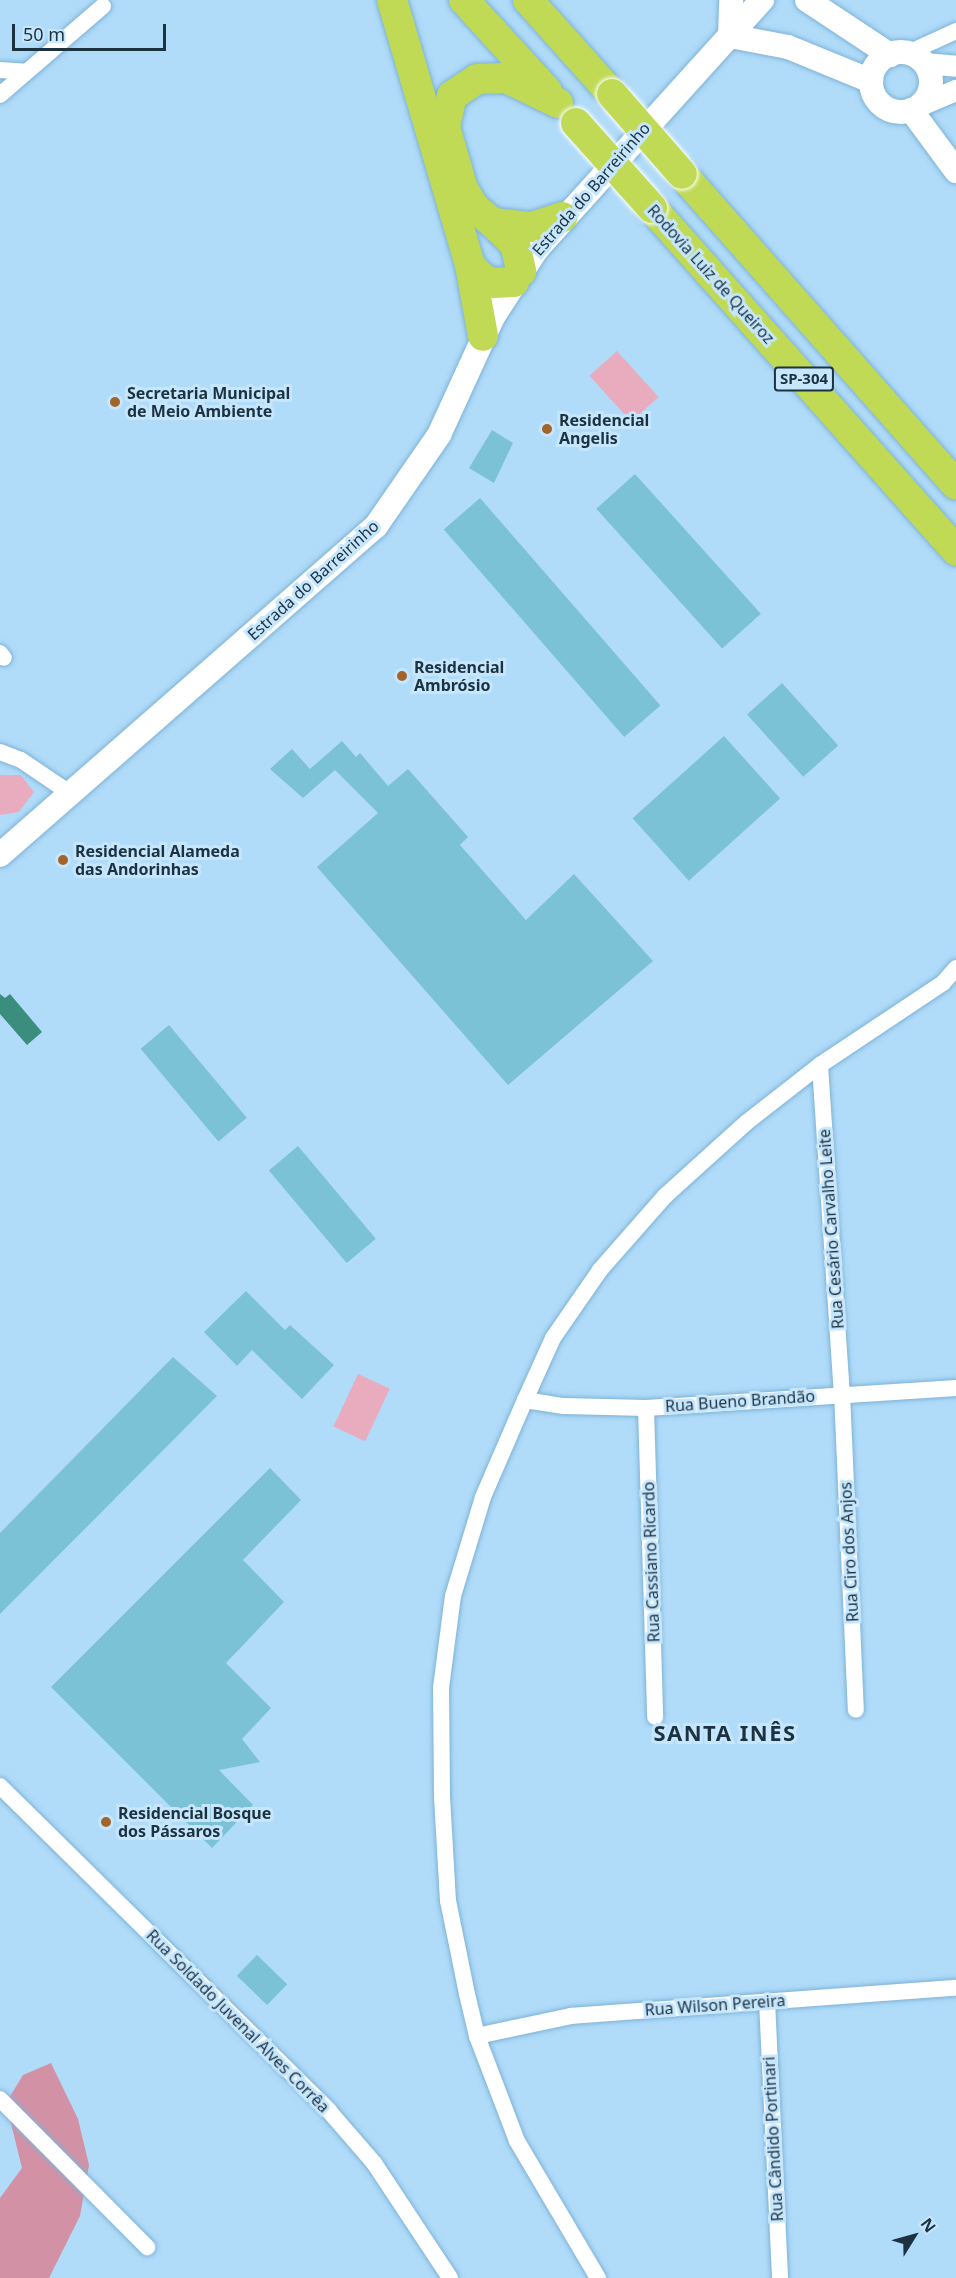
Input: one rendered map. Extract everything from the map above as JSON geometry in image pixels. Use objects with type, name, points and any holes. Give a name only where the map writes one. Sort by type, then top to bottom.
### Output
[{"type":"highway","points":[[392,0],[470,265],[483,336]]},
{"type":"highway","name":"Rodovia Luiz de Queiroz","points":[[464,0],[956,550]]},
{"type":"highway","name":"SP-304","points":[[528,0],[956,485]]},
{"type":"highway","points":[[547,0],[581,58]]},
{"type":"highway","points":[[470,265],[482,278],[493,283],[518,276],[515,244],[475,208],[463,189],[445,127],[452,96],[462,85],[491,76],[522,84],[567,113]]},
{"type":"highway","points":[[493,223],[532,227],[562,217]]},
{"type":"main road","points":[[730,0],[730,36],[788,47],[871,81]]},
{"type":"main road","name":"Estrada do Barreirinho","points":[[3,847],[71,794],[376,526],[439,435],[483,336],[518,276],[562,217],[762,0]]},
{"type":"main road","points":[[807,0],[907,57],[930,90],[916,108],[902,112],[884,106],[872,91],[871,81],[877,65],[907,57]]},
{"type":"main road","points":[[916,108],[956,171]]},
{"type":"street","points":[[0,94],[103,6]]},
{"type":"street","points":[[907,57],[956,31]]},
{"type":"street","points":[[907,57],[956,66]]},
{"type":"street","points":[[0,69],[26,72]]},
{"type":"street","points":[[916,108],[956,90]]},
{"type":"street","points":[[2,754],[71,794]]},
{"type":"street","points":[[598,2278],[517,2141],[477,2036],[447,1901],[441,1688],[453,1596],[483,1497],[525,1400],[553,1338],[600,1270],[665,1196],[747,1122],[820,1065],[950,982],[956,968]]},
{"type":"street","name":"Rua Cesário Carvalho Leite","points":[[820,1065],[842,1394]]},
{"type":"street","name":"Rua Bueno Brandão","points":[[525,1400],[564,1406],[646,1408],[956,1388]]},
{"type":"street","name":"Rua Ciro dos Anjos","points":[[842,1394],[856,1710]]},
{"type":"street","name":"Rua Cassiano Ricardo","points":[[646,1408],[655,1717]]},
{"type":"street","name":"Rua Soldado Juvenal Alves Corrêa","points":[[0,1786],[329,2111],[374,2163],[450,2278]]},
{"type":"street","name":"Rua Wilson Pereira","points":[[477,2036],[571,2016],[956,1988]]},
{"type":"street","name":"Rua Cândido Portinari","points":[[766,2001],[780,2278]]},
{"type":"street","points":[[0,2099],[147,2247]]},
{"type":"shaded area","points":[[617,351],[658,397],[631,422],[590,376]]},
{"type":"shaded area","points":[[0,775],[21,775],[34,792],[19,812],[0,815]]},
{"type":"shaded area","points":[[0,994],[5,998],[10,994],[42,1032],[27,1045],[0,1014]]},
{"type":"shaded area","points":[[358,1374],[390,1389],[365,1441],[333,1427]]},
{"type":"shaded area","points":[[51,2063],[78,2119],[89,2165],[80,2216],[49,2278],[0,2278],[0,2198],[22,2168],[6,2103],[23,2075]]},
{"type":"building","points":[[492,430],[513,443],[494,483],[469,468]]},
{"type":"building","points":[[635,474],[761,614],[722,649],[596,509]]},
{"type":"building","points":[[480,498],[660,706],[624,737],[444,529]]},
{"type":"building","points":[[782,683],[838,745],[803,777],[747,714]]},
{"type":"building","points":[[724,736],[780,798],[689,881],[633,818]]},
{"type":"building","points":[[342,741],[356,757],[360,753],[388,786],[408,769],[468,837],[460,845],[526,920],[574,874],[653,961],[508,1085],[317,867],[378,813],[335,770],[303,798],[270,769],[292,749],[310,769]]},
{"type":"building","points":[[169,1025],[247,1118],[218,1141],[141,1049]]},
{"type":"building","points":[[298,1146],[376,1239],[347,1263],[269,1170]]},
{"type":"building","points":[[246,1291],[285,1330],[290,1325],[334,1365],[302,1399],[252,1350],[237,1366],[204,1332]]},
{"type":"building","points":[[173,1357],[217,1396],[0,1614],[0,1533]]},
{"type":"building","points":[[270,1468],[301,1500],[243,1560],[284,1602],[226,1663],[271,1708],[242,1739],[260,1762],[219,1770],[253,1805],[212,1848],[51,1687]]},
{"type":"building","points":[[257,1955],[287,1984],[267,2005],[237,1976]]},
{"type":"place","name":"Secretaria Municipal de Meio Ambiente","points":[[115,402]]},
{"type":"place","name":"Residencial Angelis","points":[[547,429]]},
{"type":"place","name":"Residencial Ambrósio","points":[[402,676]]},
{"type":"place","name":"Residencial Alameda das Andorinhas","points":[[63,860]]},
{"type":"place","name":"Residencial Bosque dos Pássaros","points":[[106,1822]]},
{"type":"district","name":"SANTA INÊS","points":[[725,1733]]}]
